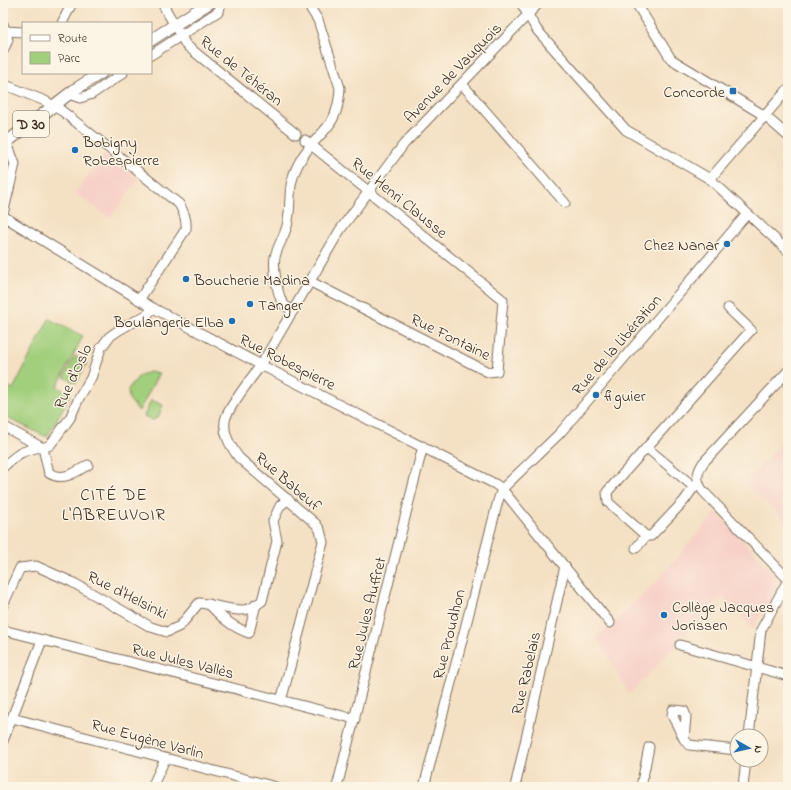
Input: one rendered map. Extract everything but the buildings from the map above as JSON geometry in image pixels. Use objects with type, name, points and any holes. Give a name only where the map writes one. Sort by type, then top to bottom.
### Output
[{"type":"main road","points":[[152,39],[209,3]]},
{"type":"main road","name":"D 30","points":[[5,144],[69,94],[99,74]]},
{"type":"street","points":[[62,22],[72,3]]},
{"type":"street","name":"Rue de Téhéran","points":[[162,3],[186,45],[296,134]]},
{"type":"street","points":[[152,54],[219,11],[221,3]]},
{"type":"street","points":[[293,311],[284,305],[280,300],[274,258],[287,225],[291,182],[309,142],[322,136],[336,114],[340,88],[318,20],[307,3]]},
{"type":"street","points":[[521,3],[527,16],[537,30],[626,130],[710,179],[788,251]]},
{"type":"street","name":"Avenue de Vauquois","points":[[312,282],[340,230],[399,150],[539,3]]},
{"type":"street","points":[[636,3],[671,59],[765,116],[788,136]]},
{"type":"street","points":[[3,51],[8,40],[5,28],[22,32]]},
{"type":"street","points":[[69,94],[80,98],[92,94],[122,74]]},
{"type":"street","points":[[3,84],[54,106],[179,204],[183,210],[186,229],[139,300]]},
{"type":"street","points":[[462,84],[565,203]]},
{"type":"street","points":[[710,179],[788,89]]},
{"type":"street","name":"Rue Henri Clausse","points":[[309,142],[470,273]]},
{"type":"street","points":[[3,215],[15,164],[5,144]]},
{"type":"street","name":"Rue de la Libération","points":[[502,489],[560,432],[747,214]]},
{"type":"street","name":"Rue Robespierre","points":[[3,215],[139,300],[262,365],[423,446],[502,489]]},
{"type":"street","name":"Rue Fontaine","points":[[312,282],[488,372],[497,371],[503,300],[470,273]]},
{"type":"street","name":"Rue Babeuf","points":[[281,701],[323,542],[320,530],[316,524],[239,458],[229,444],[226,432],[226,418],[247,384],[262,365],[293,311],[312,282]]},
{"type":"street","name":"Rue d'Oslo","points":[[42,448],[50,445],[70,418],[79,398],[91,378],[101,348],[109,337],[148,314],[154,308]]},
{"type":"street","points":[[646,536],[608,502],[607,492],[752,330],[728,308]]},
{"type":"street","points":[[636,548],[646,536],[651,536],[684,501],[696,484],[698,471],[703,464],[788,370]]},
{"type":"street","points":[[3,426],[42,448],[49,474],[53,476],[64,477],[88,465]]},
{"type":"street","name":"Rue Jules Auffret","points":[[336,787],[355,719],[423,446]]},
{"type":"street","points":[[3,466],[22,451],[42,448]]},
{"type":"street","points":[[647,448],[696,484],[788,580],[761,630],[749,728]]},
{"type":"street","points":[[502,489],[610,623]]},
{"type":"street","name":"Rue Proudhon","points":[[424,787],[502,489]]},
{"type":"street","points":[[210,604],[237,610],[247,610],[262,601],[277,541],[273,520],[280,506],[288,499]]},
{"type":"street","name":"Rue d'Helsinki","points":[[3,605],[20,568],[36,566],[72,582],[152,627],[167,632],[180,626],[199,603],[210,604]]},
{"type":"street","name":"Rue Rabelais","points":[[515,787],[565,566]]},
{"type":"street","points":[[210,604],[222,618],[240,630],[249,633],[256,604]]},
{"type":"street","name":"Rue Jules Vallès","points":[[3,630],[355,719]]},
{"type":"street","points":[[3,741],[42,640]]},
{"type":"street","points":[[680,645],[788,676]]},
{"type":"street","name":"Rue Eugène Varlin","points":[[12,718],[165,759],[243,783],[276,787]]},
{"type":"street","points":[[684,739],[686,743],[692,746],[729,749]]},
{"type":"street","points":[[641,787],[649,747]]},
{"type":"street","points":[[152,787],[165,759]]},
{"type":"street","points":[[743,787],[745,768]]},
{"type":"shaded area","points":[[104,154],[138,180],[110,218],[75,193]]},
{"type":"shaded area","points":[[788,436],[788,523],[745,483]]},
{"type":"shaded area","name":"Collège Jacques Jorissen","points":[[716,512],[778,578],[777,585],[753,630],[723,597],[629,694],[597,638],[656,582]]},
{"type":"green space","points":[[49,319],[83,336],[57,387],[71,394],[47,437],[3,416],[3,384],[13,389]]},
{"type":"green space","points":[[75,356],[87,363],[76,383],[64,377]]},
{"type":"green space","points":[[150,372],[159,373],[139,411],[129,399],[128,389],[140,375]]},
{"type":"green space","points":[[151,400],[163,405],[158,418],[152,420],[144,416]]},
{"type":"place","name":"Concorde","points":[[733,91]]},
{"type":"place","name":"Bobigny Robespierre","points":[[75,150]]},
{"type":"place","name":"Chez Nanar","points":[[727,244]]},
{"type":"place","name":"Boucherie Madina","points":[[186,279]]},
{"type":"place","name":"Tanger","points":[[250,304]]},
{"type":"place","name":"Boulangerie Elba","points":[[232,321]]},
{"type":"place","name":"figuier","points":[[596,395]]},
{"type":"place","name":"Collège Jacques Jorissen","points":[[664,615]]},
{"type":"district","name":"CITÉ DE L'ABREUVOIR","points":[[114,504]]}]
